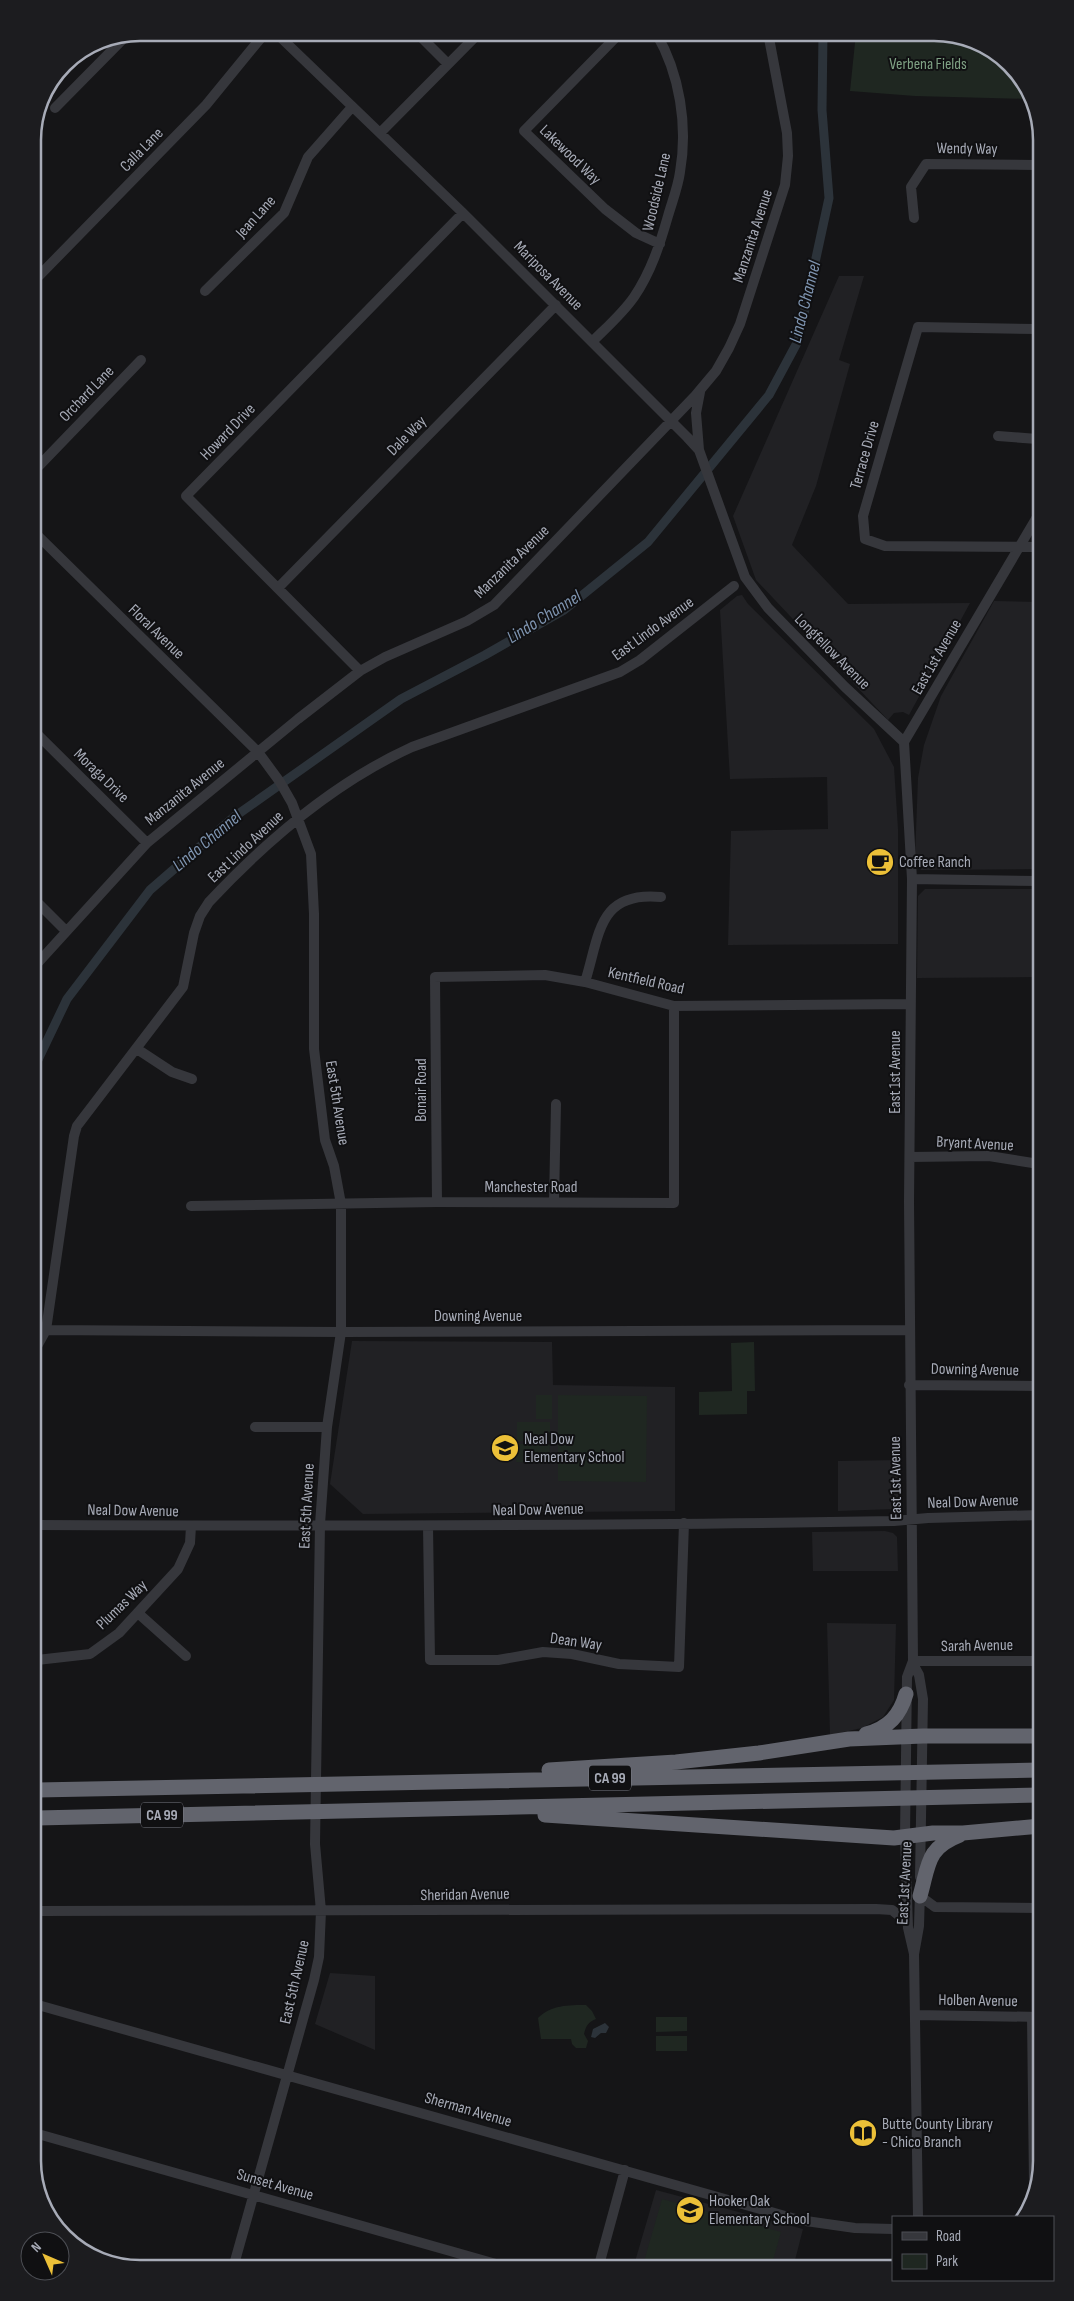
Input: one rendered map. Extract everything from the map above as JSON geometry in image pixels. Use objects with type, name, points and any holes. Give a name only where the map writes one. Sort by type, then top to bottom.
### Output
[{"type":"highway","points":[[849,1739],[885,1727],[898,1714],[906,1694]]},
{"type":"highway","points":[[495,1780],[514,1773],[676,1762],[759,1753],[849,1739],[923,1736],[1033,1736]]},
{"type":"highway","name":"CA 99","points":[[41,1790],[954,1770],[1033,1770]]},
{"type":"highway","name":"CA 99","points":[[41,1818],[1033,1795]]},
{"type":"highway","points":[[489,1808],[537,1815],[894,1838],[933,1833],[963,1834],[1033,1827]]},
{"type":"highway","points":[[913,1894],[936,1849],[944,1841],[963,1834]]},
{"type":"street","name":"Calla Lane","points":[[41,274],[206,105],[258,41]]},
{"type":"street","name":"Mariposa Avenue","points":[[285,41],[593,341],[699,450],[745,577]]},
{"type":"street","points":[[425,41],[448,64]]},
{"type":"street","points":[[380,133],[471,41]]},
{"type":"street","name":"Lakewood Way","points":[[612,41],[524,131],[605,209],[636,234],[660,244]]},
{"type":"street","name":"Woodside Lane","points":[[593,341],[634,297],[648,273],[660,244],[680,173],[683,135],[682,109],[668,57],[660,41]]},
{"type":"street","name":"Manzanita Avenue","points":[[41,959],[147,843],[360,671],[385,657],[467,621],[494,605],[671,422],[716,371],[740,324],[785,185],[788,156],[787,133],[770,41]]},
{"type":"street","points":[[55,108],[118,44]]},
{"type":"street","name":"Jean Lane","points":[[205,291],[284,213],[308,157],[352,107]]},
{"type":"street","name":"Wendy Way","points":[[914,218],[911,187],[926,164],[1033,165]]},
{"type":"street","name":"Howard Drive","points":[[360,671],[279,587],[186,496],[463,213]]},
{"type":"street","name":"Dale Way","points":[[279,587],[556,305]]},
{"type":"street","name":"Terrace Drive","points":[[1033,329],[918,327],[863,516],[865,539],[885,546],[1033,547]]},
{"type":"street","name":"Orchard Lane","points":[[41,464],[140,360]]},
{"type":"street","points":[[699,450],[696,413],[701,389]]},
{"type":"street","points":[[998,436],[1033,439]]},
{"type":"street","name":"East 1st Avenue","points":[[918,2216],[914,1954],[919,1919],[913,1894],[905,1836],[906,1694],[907,1677],[913,1663],[910,1384],[910,1004],[912,879],[904,742],[1033,524]]},
{"type":"street","name":"Floral Avenue","points":[[41,539],[258,752]]},
{"type":"street","name":"Longfellow Avenue","points":[[745,577],[768,608],[845,687],[904,742]]},
{"type":"street","name":"East Lindo Avenue","points":[[41,1339],[46,1330],[74,1136],[82,1118],[138,1048],[183,987],[194,933],[200,916],[209,902],[298,818],[389,757],[620,672],[640,660],[734,586]]},
{"type":"street","name":"Moraga Drive","points":[[41,738],[147,843]]},
{"type":"street","name":"East 5th Avenue","points":[[235,2260],[288,2076],[318,1962],[321,1911],[315,1844],[320,1524],[327,1427],[341,1332],[341,1204],[334,1166],[325,1140],[318,1097],[314,1049],[313,880],[311,854],[292,803],[258,752]]},
{"type":"street","points":[[912,879],[1033,880]]},
{"type":"street","points":[[585,982],[600,932],[610,910],[627,898],[661,897]]},
{"type":"street","points":[[41,906],[66,931]]},
{"type":"street","name":"Kentfield Road","points":[[435,977],[545,975],[585,982],[674,1006],[910,1004]]},
{"type":"street","name":"Bonair Road","points":[[435,977],[437,1202]]},
{"type":"street","name":"Manchester Road","points":[[191,1206],[554,1201],[674,1203],[674,1006]]},
{"type":"street","points":[[138,1048],[172,1072],[192,1079]]},
{"type":"street","points":[[554,1201],[556,1104]]},
{"type":"street","name":"Bryant Avenue","points":[[910,1157],[989,1156],[1033,1163]]},
{"type":"street","name":"Downing Avenue","points":[[46,1330],[341,1332],[910,1330]]},
{"type":"street","name":"Downing Avenue","points":[[910,1384],[1033,1386]]},
{"type":"street","points":[[255,1427],[327,1427]]},
{"type":"street","name":"Neal Dow Avenue","points":[[41,1525],[191,1526],[320,1524],[428,1526],[684,1524],[876,1521],[1033,1515]]},
{"type":"street","name":"Dean Way","points":[[428,1526],[430,1660],[498,1660],[543,1652],[572,1654],[620,1664],[679,1667],[684,1524]]},
{"type":"street","name":"Plumas Way","points":[[41,1660],[90,1654],[119,1633],[139,1614],[178,1569],[190,1544],[191,1526]]},
{"type":"street","points":[[139,1614],[186,1656]]},
{"type":"street","name":"Sarah Avenue","points":[[913,1663],[1033,1661]]},
{"type":"street","name":"East 1st Avenue","points":[[913,1663],[919,1675],[923,1699],[922,1835],[908,1922],[914,1954]]},
{"type":"street","points":[[908,1922],[892,1910],[913,1894],[935,1907],[1033,1908]]},
{"type":"street","points":[[919,1919],[935,1907]]},
{"type":"street","name":"Sheridan Avenue","points":[[41,1911],[892,1910]]},
{"type":"street","name":"Sherman Avenue","points":[[41,2006],[799,2220],[855,2228],[892,2229]]},
{"type":"street","name":"Holben Avenue","points":[[915,2015],[1033,2017]]},
{"type":"street","name":"Sunset Avenue","points":[[41,2135],[483,2260]]},
{"type":"street","points":[[600,2260],[625,2170]]},
{"type":"shaded area","points":[[839,276],[864,276],[839,360],[850,364],[816,486],[792,545],[848,604],[970,603],[909,715],[903,712],[894,713],[888,720],[756,580],[733,516]]},
{"type":"shaded area","points":[[742,595],[748,604],[874,729],[894,767],[898,829],[898,944],[728,945],[731,831],[828,829],[827,777],[730,779],[720,610],[737,596]]},
{"type":"shaded area","points":[[994,601],[1033,602],[1033,869],[921,870],[915,858],[918,778],[924,745],[941,696]]},
{"type":"shaded area","points":[[925,889],[1033,889],[1033,977],[917,978],[918,896]]},
{"type":"shaded area","name":"Neal Dow Elementary School","points":[[352,1341],[552,1342],[553,1385],[675,1387],[675,1511],[363,1514],[330,1484]]},
{"type":"shaded area","points":[[900,1460],[899,1507],[894,1509],[838,1511],[838,1461]]},
{"type":"shaded area","points":[[885,1531],[893,1533],[897,1537],[898,1571],[813,1571],[812,1532]]},
{"type":"shaded area","points":[[827,1623],[896,1624],[894,1700],[883,1717],[862,1728],[830,1735]]},
{"type":"shaded area","points":[[330,1973],[375,1976],[375,2050],[315,2024]]},
{"type":"shaded area","points":[[605,2023],[609,2027],[606,2033],[601,2033],[595,2038],[591,2037],[593,2029]]},
{"type":"shaded area","name":"Hooker Oak Elementary School","points":[[656,2190],[803,2229],[795,2260],[635,2260]]},
{"type":"green space","name":"Verbena Fields","points":[[855,41],[940,41],[972,49],[994,62],[1008,75],[1024,99],[915,96],[850,91]]},
{"type":"green space","points":[[754,1342],[755,1391],[747,1391],[747,1414],[699,1415],[699,1392],[732,1391],[731,1343]]},
{"type":"green space","points":[[536,1395],[552,1395],[552,1419],[536,1419]]},
{"type":"green space","points":[[558,1395],[647,1396],[646,1482],[558,1481]]},
{"type":"green space","points":[[517,1422],[550,1422],[550,1441],[517,1441]]},
{"type":"green space","points":[[517,1444],[550,1444],[549,1463],[516,1462]]},
{"type":"green space","points":[[573,2005],[586,2005],[596,2019],[589,2023],[584,2034],[588,2041],[586,2048],[576,2048],[572,2044],[571,2039],[541,2039],[538,2018],[548,2010]]},
{"type":"green space","points":[[656,2017],[687,2017],[687,2031],[656,2032]]},
{"type":"green space","points":[[656,2036],[687,2036],[687,2051],[656,2051]]},
{"type":"green space","name":"Hooker Oak Elementary School","points":[[662,2199],[781,2232],[773,2260],[644,2260]]},
{"type":"waterway","name":"Lindo Channel","points":[[41,1053],[67,999],[150,890],[234,817],[401,699],[485,655],[564,610],[648,542],[769,395],[798,341],[829,198],[822,110],[823,41]]},
{"type":"place","name":"Coffee Ranch","points":[[880,862]]},
{"type":"place","name":"Neal Dow Elementary School","points":[[505,1448]]},
{"type":"place","name":"Butte County Library - Chico Branch","points":[[863,2133]]},
{"type":"place","name":"Hooker Oak Elementary School","points":[[690,2210]]}]
